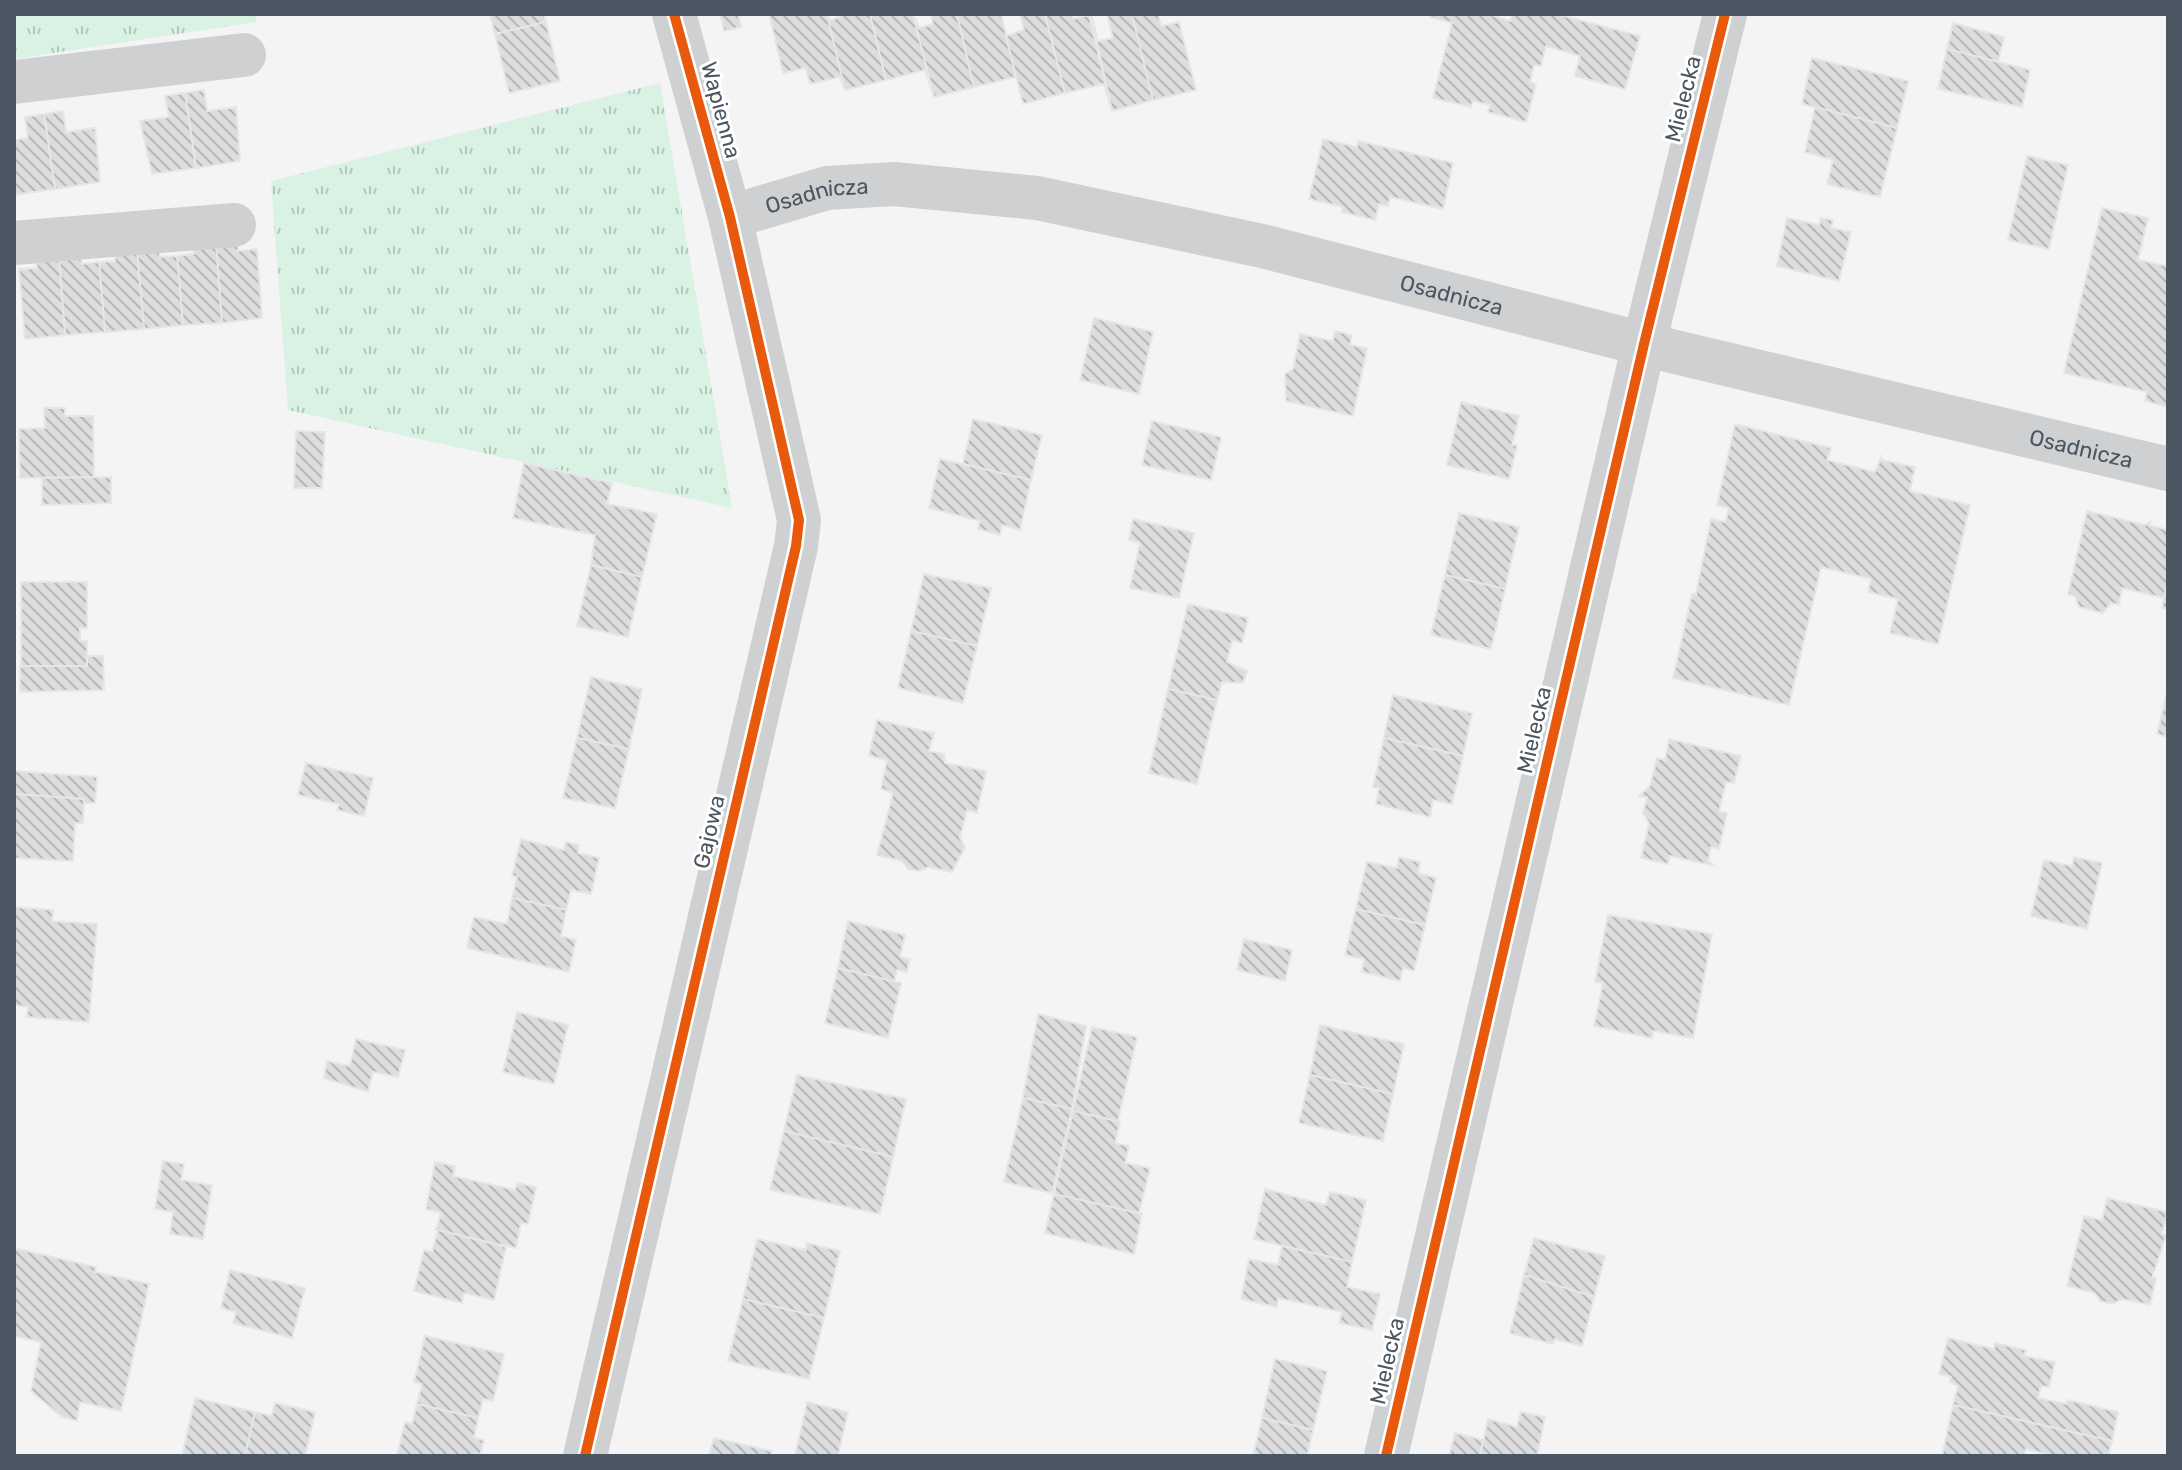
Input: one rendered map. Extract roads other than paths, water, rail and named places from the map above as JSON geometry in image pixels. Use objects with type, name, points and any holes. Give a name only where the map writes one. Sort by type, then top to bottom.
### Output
[{"type":"street","name":"Wapienna","points":[[674,14],[730,217]]},
{"type":"street","name":"Mielecka","points":[[1386,1456],[1644,344],[1725,14]]},
{"type":"street","points":[[14,82],[244,55]]},
{"type":"street","name":"Osadnicza","points":[[730,217],[827,188],[894,184],[1037,198],[1262,246],[1644,344],[2168,469]]},
{"type":"street","name":"Gajowa","points":[[585,1456],[796,546],[799,520],[730,217]]},
{"type":"street","points":[[14,243],[234,225]]}]
